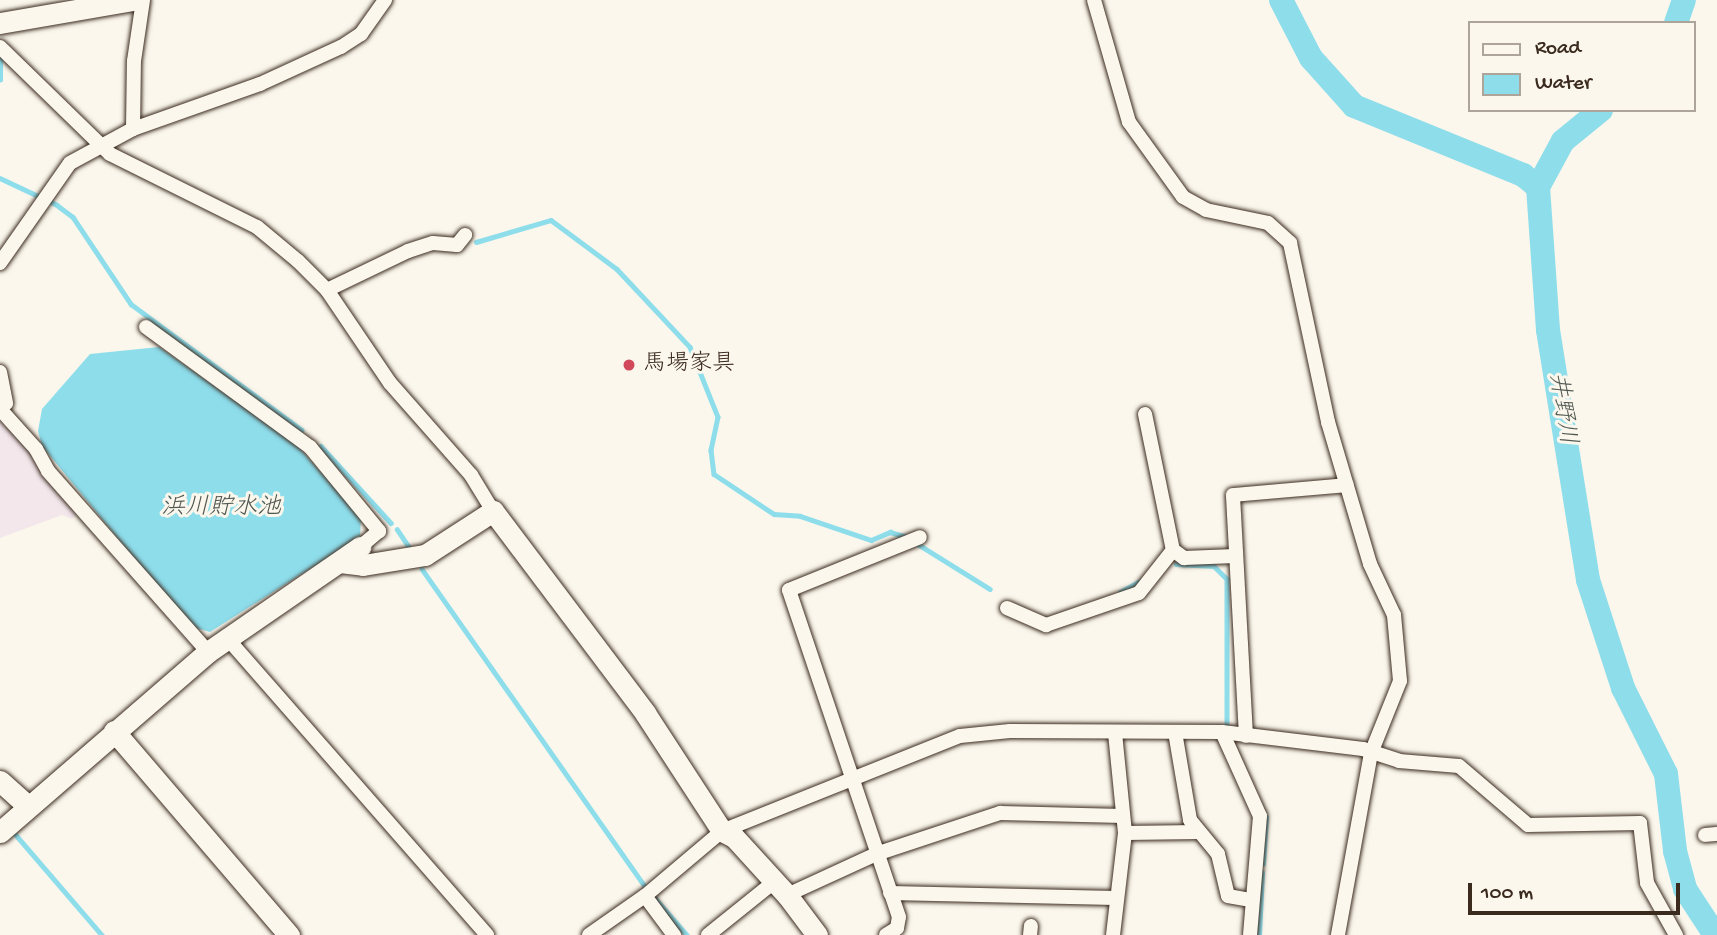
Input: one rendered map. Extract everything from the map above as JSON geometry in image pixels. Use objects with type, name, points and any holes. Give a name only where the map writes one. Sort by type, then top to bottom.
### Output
[{"type":"street","points":[[0,23],[51,6],[133,0]]},
{"type":"street","points":[[133,129],[134,61],[143,0]]},
{"type":"street","points":[[0,262],[70,163],[133,129],[260,84],[341,47],[361,34],[385,0]]},
{"type":"street","points":[[1094,0],[1129,122],[1183,197],[1206,210],[1268,223],[1290,243],[1325,410],[1370,564],[1394,615],[1400,653],[1400,681],[1371,753],[1338,935]]},
{"type":"street","points":[[0,47],[110,154],[257,227],[327,290],[390,383],[471,475],[493,511],[645,713],[722,831],[734,837],[781,888],[817,935]]},
{"type":"street","points":[[327,290],[396,256],[433,243],[457,245],[465,235]]},
{"type":"street","points":[[0,832],[208,652],[340,562],[379,531],[310,447],[146,327]]},
{"type":"street","points":[[0,372],[5,404],[48,471],[208,652]]},
{"type":"street","points":[[1145,414],[1173,550],[1184,558],[1235,556]]},
{"type":"street","points":[[1246,736],[1233,495],[1347,485]]},
{"type":"street","points":[[340,562],[363,565],[419,557],[493,511]]},
{"type":"street","points":[[886,935],[899,923],[876,854],[856,779],[789,590],[920,537]]},
{"type":"street","points":[[1007,607],[1046,625],[1139,593],[1173,550]]},
{"type":"street","points":[[227,638],[487,935]]},
{"type":"street","points":[[114,731],[289,935]]},
{"type":"street","points":[[589,935],[645,896],[722,831],[980,732],[1222,732],[1371,753],[1399,761],[1459,766],[1528,825],[1640,822],[1647,883],[1676,935]]},
{"type":"street","points":[[1113,935],[1115,898],[1125,833],[1115,732]]},
{"type":"street","points":[[1175,732],[1190,820],[1218,854],[1228,896],[1250,900]]},
{"type":"street","points":[[1222,732],[1260,817],[1250,900],[1250,935]]},
{"type":"street","points":[[0,781],[28,806]]},
{"type":"street","points":[[708,935],[781,888],[1000,813],[1123,816]]},
{"type":"street","points":[[1125,833],[1199,832]]},
{"type":"street","points":[[890,893],[1115,898]]},
{"type":"street","points":[[645,896],[674,935]]},
{"type":"shaded area","points":[[0,422],[31,451],[79,511],[72,519],[62,515],[0,538]]},
{"type":"water","name":"浜川貯水池","points":[[159,347],[295,443],[361,518],[360,537],[210,632],[196,628],[162,592],[42,446],[38,431],[42,409],[90,354]]},
{"type":"waterway","name":"井野川","points":[[1281,0],[1311,58],[1354,106],[1523,175],[1538,187]]},
{"type":"waterway","points":[[1677,21],[1684,0]]},
{"type":"waterway","points":[[0,55],[0,80]]},
{"type":"waterway","points":[[1538,187],[1563,141],[1599,112]]},
{"type":"waterway","points":[[0,178],[57,205],[73,217],[131,304],[302,430]]},
{"type":"waterway","name":"井野川","points":[[1538,187],[1548,330],[1588,580],[1623,688],[1666,774],[1675,851],[1685,889],[1715,935]]},
{"type":"waterway","points":[[476,242],[551,220],[617,269],[690,347],[718,417],[711,450],[714,474],[774,514],[800,516],[871,540],[890,532],[904,536]]},
{"type":"waterway","points":[[321,446],[391,523]]},
{"type":"waterway","points":[[397,529],[411,550]]},
{"type":"waterway","points":[[916,543],[990,589]]},
{"type":"waterway","points":[[1176,564],[1214,566],[1227,579],[1227,727]]},
{"type":"waterway","points":[[422,569],[644,885]]},
{"type":"waterway","points":[[1120,592],[1140,581]]},
{"type":"waterway","points":[[1263,864],[1266,817]]},
{"type":"waterway","points":[[16,835],[102,935]]},
{"type":"waterway","points":[[1259,935],[1262,873]]},
{"type":"waterway","points":[[655,898],[687,935]]},
{"type":"place","name":"馬場家具","points":[[629,365]]}]
